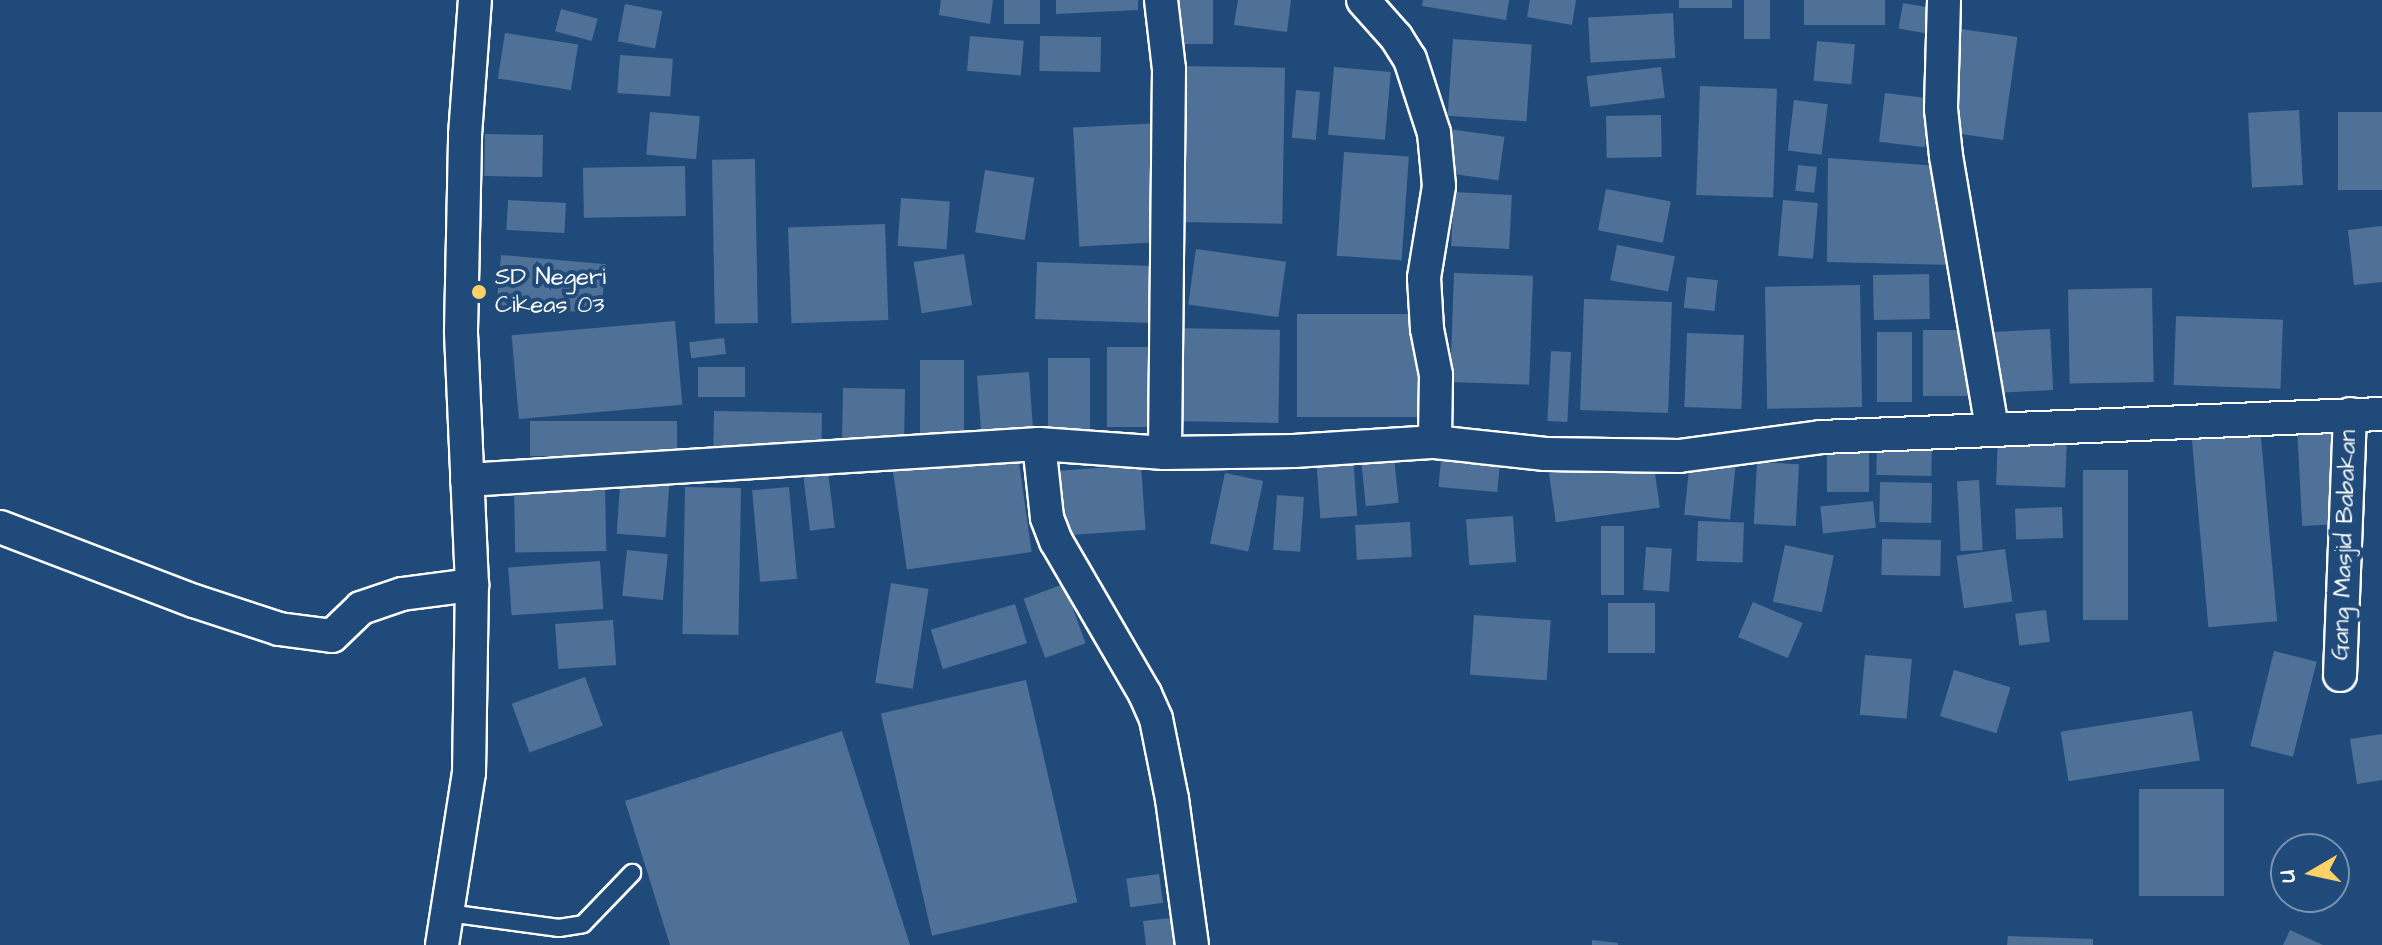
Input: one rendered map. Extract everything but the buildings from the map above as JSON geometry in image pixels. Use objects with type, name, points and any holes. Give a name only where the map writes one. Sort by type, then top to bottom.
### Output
[{"type":"street","points":[[442,945],[469,773],[472,585],[461,331],[465,135],[475,0]]},
{"type":"street","points":[[1161,0],[1169,69],[1165,453]]},
{"type":"street","points":[[1363,0],[1396,37],[1410,59],[1434,133],[1439,186],[1424,278],[1427,329],[1436,375],[1435,442]]},
{"type":"street","points":[[1944,0],[1941,109],[1946,156],[1992,428]]},
{"type":"street","name":"Gang Masjid Babakan","points":[[2340,675],[2350,414]]},
{"type":"street","points":[[467,480],[1039,444],[1165,453],[1294,451],[1435,442],[1545,454],[1679,456],[1821,437],[2382,414]]},
{"type":"street","points":[[1039,444],[1047,518],[1056,541],[1145,694],[1156,719],[1172,799],[1192,945]]},
{"type":"street","points":[[0,527],[194,601],[279,629],[332,636],[361,608],[402,594],[472,585]]},
{"type":"lane","points":[[448,913],[559,928],[583,924],[632,873]]},
{"type":"place","name":"SD Negeri Cikeas 03","points":[[479,292]]}]
